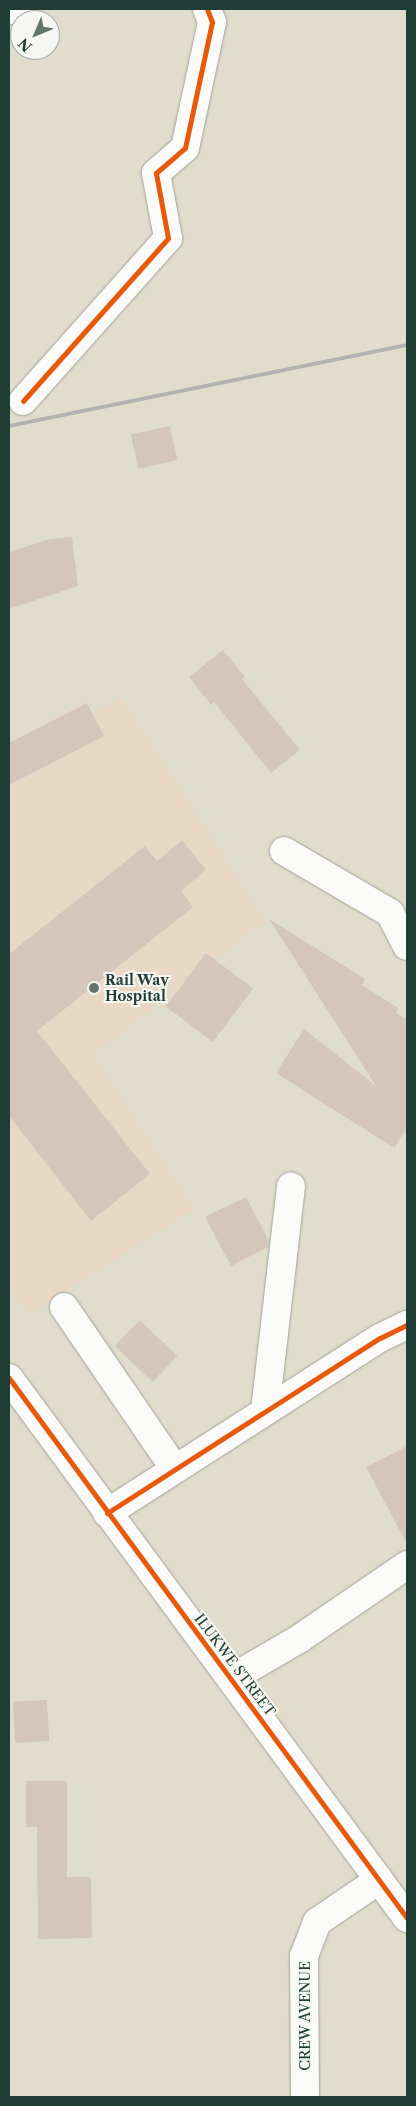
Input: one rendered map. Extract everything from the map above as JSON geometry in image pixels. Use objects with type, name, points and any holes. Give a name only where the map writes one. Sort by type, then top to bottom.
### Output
[{"type":"street","points":[[9,10],[18,9]]},
{"type":"street","points":[[23,401],[168,238],[156,173],[185,148],[212,22],[207,9]]},
{"type":"street","points":[[284,851],[390,913],[407,946]]},
{"type":"street","points":[[265,1411],[291,1187]]},
{"type":"street","points":[[64,1307],[175,1469]]},
{"type":"street","points":[[106,1514],[380,1338],[407,1325]]},
{"type":"street","name":"ILUKWE STREET","points":[[9,1378],[106,1514],[232,1678],[407,1918]]},
{"type":"street","points":[[232,1678],[299,1639],[407,1565]]},
{"type":"street","name":"CREW AVENUE","points":[[305,2097],[304,1956],[317,1922],[379,1880]]},
{"type":"shaded area","name":"Rail Way Hospital","points":[[121,698],[265,920],[93,1055],[194,1209],[29,1314],[9,1287],[9,752]]},
{"type":"building","points":[[170,426],[177,460],[138,469],[131,434]]},
{"type":"building","points":[[72,537],[78,586],[9,609],[9,552],[50,539]]},
{"type":"building","points":[[223,650],[245,677],[242,679],[300,750],[271,773],[214,702],[211,705],[189,677]]},
{"type":"building","points":[[87,703],[104,736],[9,785],[9,743]]},
{"type":"building","points":[[182,840],[206,870],[181,891],[193,907],[37,1031],[150,1174],[91,1221],[9,1116],[9,954],[145,846],[157,861]]},
{"type":"building","points":[[269,919],[365,979],[362,985],[398,1008],[396,1013],[407,1020],[407,1135],[405,1131],[394,1148],[276,1073],[304,1029],[376,1086]]},
{"type":"building","points":[[206,953],[253,989],[213,1042],[166,1007]]},
{"type":"building","points":[[246,1197],[269,1241],[268,1247],[231,1266],[205,1217]]},
{"type":"building","points":[[140,1320],[177,1356],[152,1382],[115,1346]]},
{"type":"building","points":[[407,1446],[407,1544],[366,1467]]},
{"type":"building","points":[[47,1700],[49,1741],[15,1743],[13,1702]]},
{"type":"building","points":[[26,1781],[67,1781],[67,1877],[91,1877],[92,1938],[38,1939],[37,1827],[26,1827]]},
{"type":"railway","points":[[9,426],[407,345]]},
{"type":"cycle path","points":[[23,401],[168,238],[156,173],[185,148],[212,22],[207,9]]},
{"type":"cycle path","points":[[107,1513],[380,1338],[407,1325]]},
{"type":"cycle path","points":[[9,1378],[407,1918]]},
{"type":"place","name":"Rail Way Hospital","points":[[94,988]]}]
